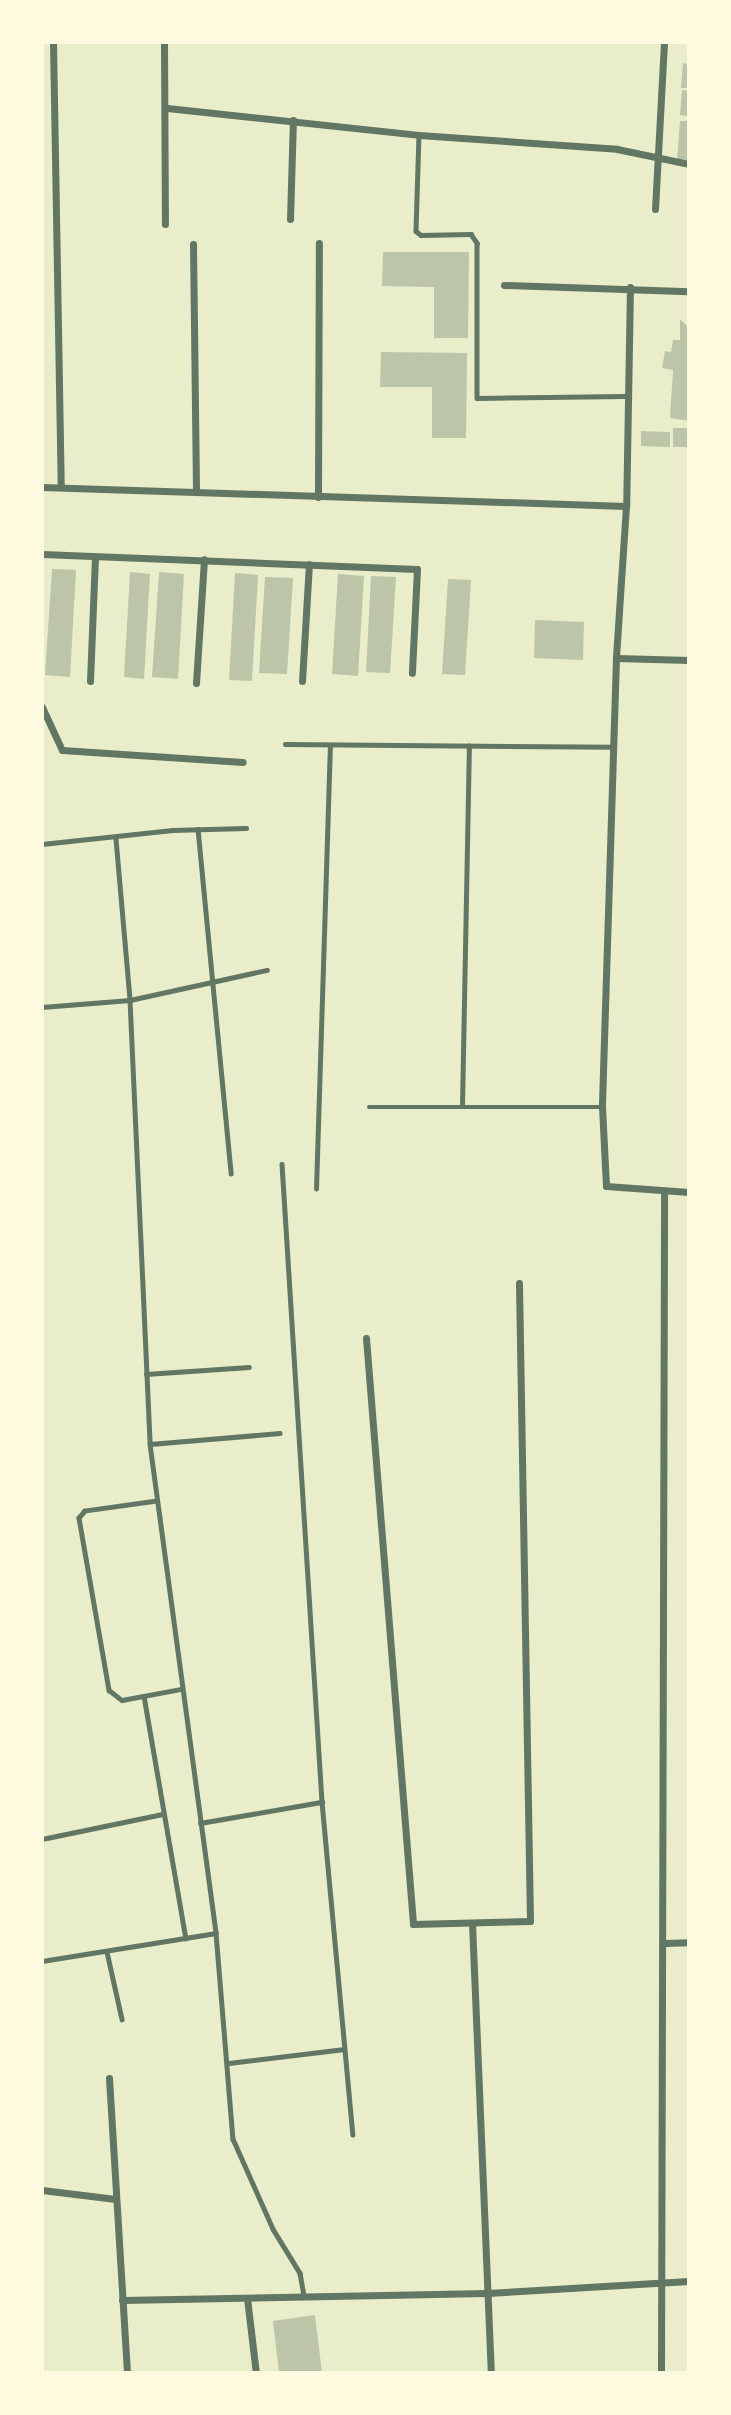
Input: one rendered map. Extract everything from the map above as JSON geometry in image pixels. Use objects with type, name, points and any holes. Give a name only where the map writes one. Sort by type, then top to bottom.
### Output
[{"type":"street","points":[[53,42],[61,487]]},
{"type":"street","points":[[164,42],[167,108],[165,224]]},
{"type":"street","points":[[655,209],[664,42]]},
{"type":"street","points":[[167,108],[419,135],[617,149],[689,164]]},
{"type":"street","points":[[290,219],[293,120]]},
{"type":"street","points":[[318,497],[319,243]]},
{"type":"street","points":[[193,244],[197,492]]},
{"type":"street","points":[[504,285],[689,291]]},
{"type":"street","points":[[630,287],[625,396],[626,506],[616,658],[602,1107],[606,1186],[689,1192]]},
{"type":"street","points":[[42,487],[626,506]]},
{"type":"street","points":[[42,554],[417,569],[412,673]]},
{"type":"street","points":[[90,681],[95,557]]},
{"type":"street","points":[[196,683],[204,559]]},
{"type":"street","points":[[302,681],[309,564]]},
{"type":"street","points":[[616,658],[689,660]]},
{"type":"street","points":[[42,707],[62,750],[243,762]]},
{"type":"street","points":[[661,2373],[665,1943],[664,1192]]},
{"type":"street","points":[[366,1338],[413,1924],[530,1921],[519,1283]]},
{"type":"street","points":[[472,1923],[491,2373]]},
{"type":"street","points":[[665,1943],[689,1942]]},
{"type":"street","points":[[109,2078],[127,2373]]},
{"type":"street","points":[[42,2190],[115,2199]]},
{"type":"street","points":[[122,2300],[487,2293],[689,2281]]},
{"type":"street","points":[[247,2298],[256,2373]]},
{"type":"lane","points":[[419,135],[416,231],[421,235],[471,234],[477,243],[477,397],[625,396]]},
{"type":"lane","points":[[285,744],[614,747]]},
{"type":"lane","points":[[316,1189],[330,745]]},
{"type":"lane","points":[[462,1106],[468,746]]},
{"type":"lane","points":[[42,844],[116,839],[198,829],[246,828]]},
{"type":"lane","points":[[198,829],[215,979],[231,1173]]},
{"type":"lane","points":[[116,839],[130,1000],[150,1444],[216,1933],[229,2063],[233,2139],[272,2230],[299,2273],[304,2295]]},
{"type":"lane","points":[[42,1007],[130,1000],[215,979],[267,970]]},
{"type":"lane","points":[[369,1107],[602,1107]]},
{"type":"lane","points":[[282,1164],[322,1802],[353,2136]]},
{"type":"lane","points":[[145,1374],[250,1367]]},
{"type":"lane","points":[[150,1444],[280,1433]]},
{"type":"lane","points":[[157,1502],[85,1511],[79,1518],[109,1690],[122,1700],[181,1689]]},
{"type":"lane","points":[[144,1696],[186,1938]]},
{"type":"lane","points":[[200,1823],[322,1802]]},
{"type":"lane","points":[[42,1839],[163,1814]]},
{"type":"lane","points":[[42,1961],[216,1933]]},
{"type":"lane","points":[[107,1952],[122,2019]]},
{"type":"lane","points":[[229,2063],[344,2049]]},
{"type":"building","points":[[683,63],[689,64],[689,88],[681,88]]},
{"type":"building","points":[[682,90],[689,91],[689,116],[680,115]]},
{"type":"building","points":[[680,121],[689,121],[689,161],[677,160]]},
{"type":"building","points":[[383,252],[469,252],[468,338],[434,338],[434,287],[382,286]]},
{"type":"building","points":[[680,319],[689,328],[689,421],[670,418],[673,370],[662,368],[665,351],[671,352],[673,340],[680,340]]},
{"type":"building","points":[[381,352],[467,353],[466,438],[432,438],[432,387],[380,387]]},
{"type":"building","points":[[673,428],[689,428],[689,447],[673,447]]},
{"type":"building","points":[[641,431],[670,432],[670,447],[641,446]]},
{"type":"building","points":[[52,569],[76,570],[70,677],[45,675]]},
{"type":"building","points":[[130,572],[150,574],[144,679],[124,677]]},
{"type":"building","points":[[159,572],[184,574],[178,679],[152,677]]},
{"type":"building","points":[[235,573],[258,575],[252,681],[229,680]]},
{"type":"building","points":[[338,574],[364,576],[358,676],[332,674]]},
{"type":"building","points":[[371,576],[396,577],[390,673],[366,672]]},
{"type":"building","points":[[265,577],[293,578],[287,674],[259,673]]},
{"type":"building","points":[[448,579],[471,580],[465,675],[442,674]]},
{"type":"building","points":[[535,620],[584,622],[583,660],[534,658]]},
{"type":"building","points":[[315,2315],[322,2373],[279,2373],[273,2321]]}]
